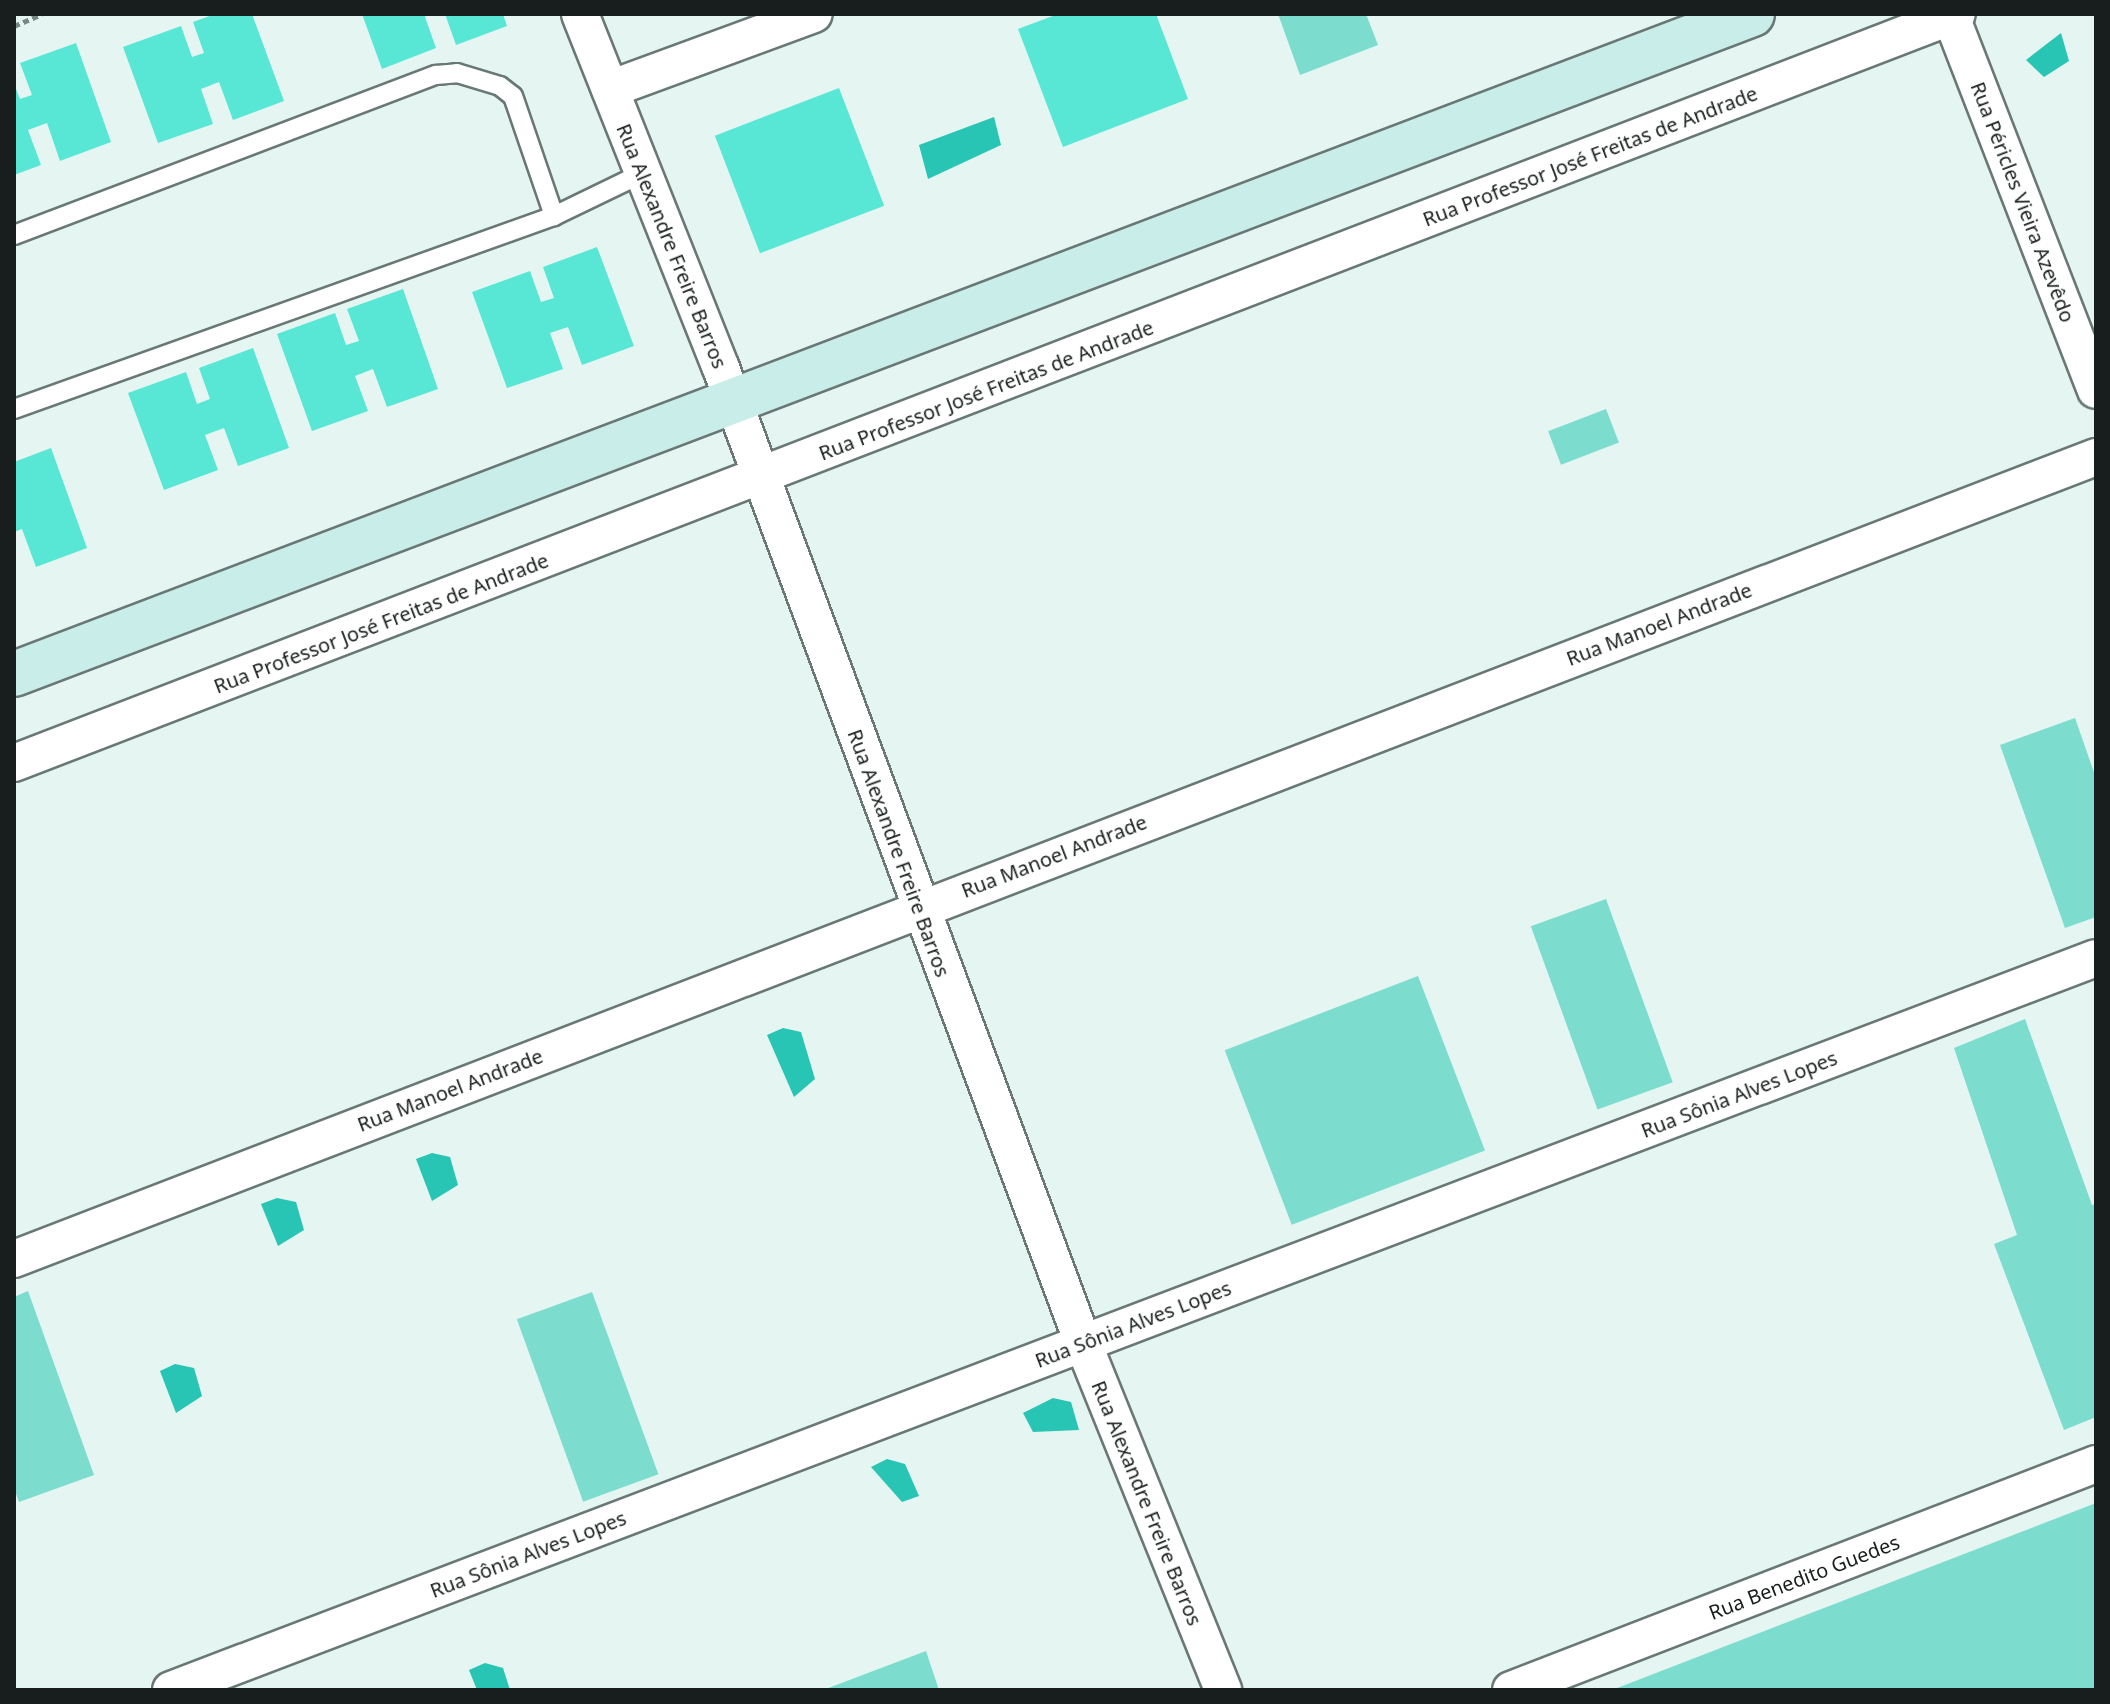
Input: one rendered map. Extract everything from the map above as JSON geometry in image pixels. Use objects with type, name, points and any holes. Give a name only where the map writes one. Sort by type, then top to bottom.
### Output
[{"type":"street","name":"Rua Alexandre Freire Barros","points":[[580,14],[762,477],[918,908],[1083,1343],[1223,1690]]},
{"type":"street","points":[[610,89],[814,14]]},
{"type":"street","points":[[14,674],[1752,14]]},
{"type":"street","name":"Rua Péricles Vieira Azevêdo","points":[[1953,15],[2096,390]]},
{"type":"street","name":"Rua Professor José Freitas de Andrade","points":[[14,763],[1953,15]]},
{"type":"street","name":"Rua Manoel Andrade","points":[[14,1259],[918,908],[2096,457]]},
{"type":"street","name":"Rua Sônia Alves Lopes","points":[[171,1690],[2096,958]]},
{"type":"street","name":"Rua Benedito Guedes","points":[[1511,1690],[2096,1464]]},
{"type":"lane","points":[[14,235],[436,75],[457,73],[500,86],[513,96],[554,216]]},
{"type":"lane","points":[[14,409],[554,216],[643,173]]},
{"type":"path","points":[[14,26],[42,14]]},
{"type":"shaded area","points":[[1278,14],[1366,14],[1378,45],[1300,75]]},
{"type":"shaded area","points":[[2061,33],[2069,61],[2044,77],[2026,60]]},
{"type":"shaded area","points":[[994,117],[1001,145],[928,179],[919,145]]},
{"type":"shaded area","points":[[1606,409],[1619,443],[1561,465],[1548,431]]},
{"type":"shaded area","points":[[2075,718],[2096,778],[2096,917],[2065,928],[2000,745]]},
{"type":"shaded area","points":[[1606,899],[1673,1082],[1598,1110],[1531,926]]},
{"type":"shaded area","points":[[1418,976],[1485,1151],[1292,1225],[1225,1050]]},
{"type":"shaded area","points":[[2025,1019],[2092,1205],[2096,1204],[2096,1417],[2064,1430],[1994,1244],[2017,1235],[1954,1048]]},
{"type":"shaded area","points":[[783,1028],[801,1032],[815,1079],[794,1097],[767,1035]]},
{"type":"shaded area","points":[[432,1153],[450,1157],[458,1185],[432,1201],[416,1159]]},
{"type":"shaded area","points":[[277,1198],[296,1202],[304,1230],[278,1246],[261,1204]]},
{"type":"shaded area","points":[[28,1291],[94,1475],[19,1502],[14,1488],[14,1297]]},
{"type":"shaded area","points":[[592,1292],[658,1474],[583,1502],[517,1319]]},
{"type":"shaded area","points":[[175,1364],[194,1368],[202,1396],[176,1413],[160,1371]]},
{"type":"shaded area","points":[[1053,1398],[1071,1402],[1079,1430],[1033,1432],[1023,1413]]},
{"type":"shaded area","points":[[887,1459],[905,1464],[919,1496],[902,1502],[871,1467]]},
{"type":"shaded area","points":[[2096,1503],[2096,1690],[1612,1690]]},
{"type":"shaded area","points":[[926,1651],[939,1690],[823,1690]]},
{"type":"shaded area","points":[[485,1663],[503,1668],[510,1690],[477,1690],[469,1670]]},
{"type":"building","points":[[215,14],[252,14],[284,101],[233,120],[219,82],[201,89],[213,124],[158,143],[123,47],[181,26],[192,57],[204,53],[193,22]]},
{"type":"building","points":[[362,14],[424,14],[436,48],[382,69]]},
{"type":"building","points":[[445,14],[503,14],[507,26],[456,45]]},
{"type":"building","points":[[1058,14],[1156,14],[1188,99],[1063,147],[1018,29]]},
{"type":"building","points":[[76,43],[111,142],[60,161],[47,123],[28,130],[41,165],[14,175],[14,84],[20,99],[32,95],[20,63]]},
{"type":"building","points":[[839,88],[884,206],[760,253],[715,136]]},
{"type":"building","points":[[597,247],[634,346],[582,365],[568,327],[550,333],[563,369],[507,388],[472,292],[530,271],[541,302],[554,298],[543,267]]},
{"type":"building","points":[[403,289],[438,389],[387,407],[373,369],[355,376],[368,411],[312,431],[277,334],[335,313],[346,345],[359,341],[347,309]]},
{"type":"building","points":[[253,348],[289,448],[238,466],[224,428],[205,435],[218,470],[164,490],[128,393],[186,372],[197,404],[210,399],[199,368]]},
{"type":"building","points":[[51,448],[87,548],[36,567],[22,529],[14,532],[14,462]]}]
